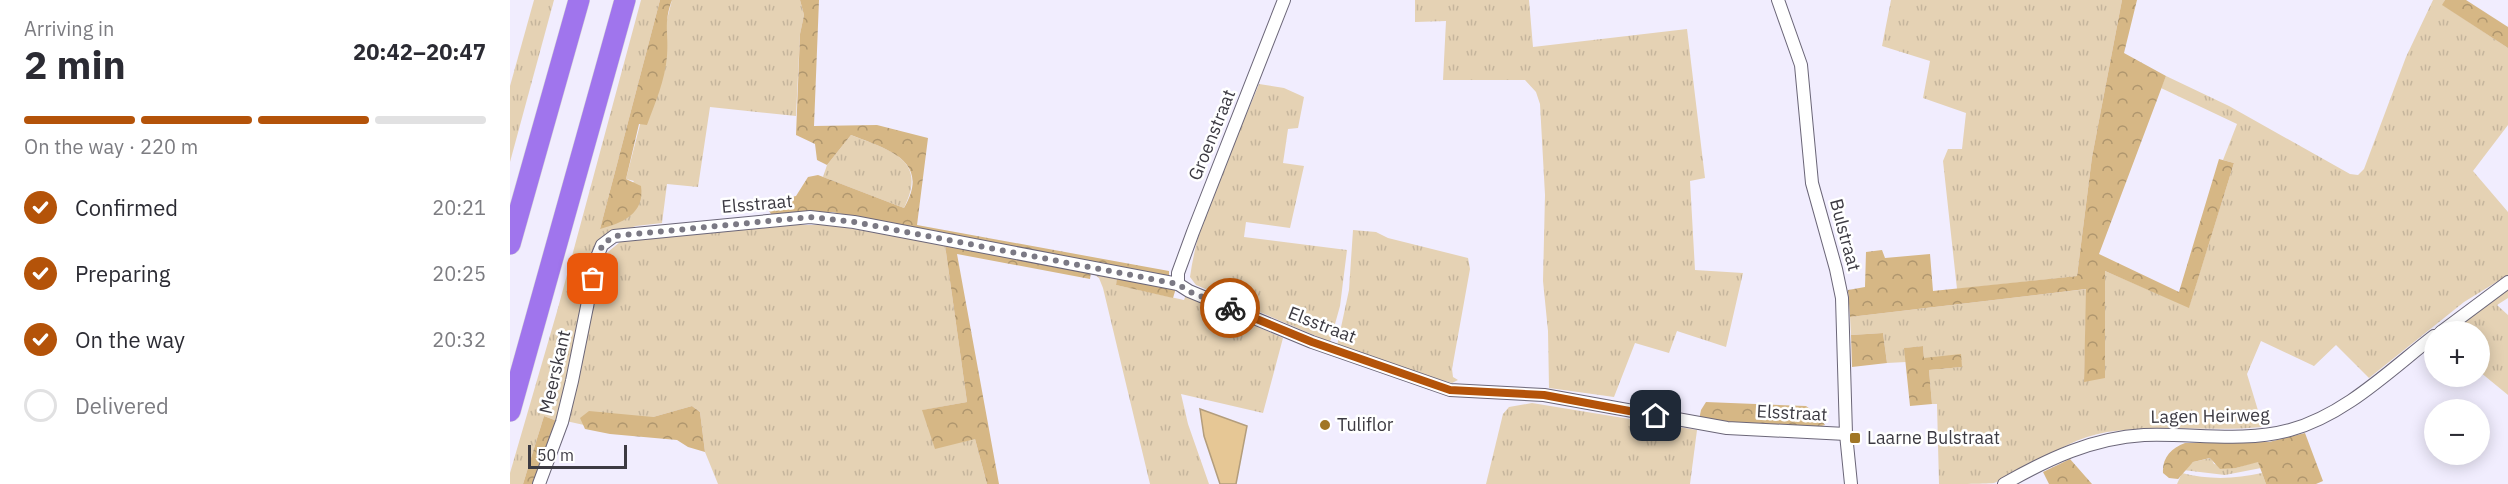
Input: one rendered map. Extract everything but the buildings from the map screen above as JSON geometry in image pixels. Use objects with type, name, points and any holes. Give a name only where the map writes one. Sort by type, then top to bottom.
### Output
[{"type":"highway","points":[[510,244],[579,0]]},
{"type":"highway","points":[[510,411],[625,0]]},
{"type":"street","name":"Groenstraat","points":[[1178,284],[1178,273],[1193,232],[1284,0]]},
{"type":"street","name":"Bulstraat","points":[[1778,0],[1801,65],[1812,183],[1842,298],[1846,434],[1851,484]]},
{"type":"street","name":"Elsstraat","points":[[614,236],[810,217],[832,219],[1178,284],[1188,291],[1312,342],[1450,390],[1544,395],[1727,428],[1846,434]]},
{"type":"street","name":"Meerskant","points":[[539,484],[567,402],[597,257],[602,245],[614,236]]},
{"type":"street","points":[[2456,321],[2508,282]]},
{"type":"street","name":"Lagen Heirweg","points":[[2004,484],[2078,447],[2109,439],[2144,435],[2257,436],[2289,431],[2317,421],[2343,407],[2424,344]]},
{"type":"green space","points":[[534,0],[554,0],[510,162],[510,86]]},
{"type":"green space","points":[[641,0],[660,0],[600,229],[634,181],[626,179],[672,0],[800,0],[804,15],[800,34],[796,116],[710,107],[698,187],[667,184],[662,223],[636,226],[609,235],[557,421],[544,416],[523,484],[510,484],[510,473],[558,308]]},
{"type":"green space","points":[[660,0],[672,0],[667,22],[666,65],[647,125],[639,124],[626,179],[641,186],[639,204],[636,210],[624,220],[600,229]]},
{"type":"green space","points":[[800,0],[819,0],[814,126],[877,125],[928,138],[917,225],[1169,271],[1169,279],[832,212],[771,214],[768,209],[771,202],[796,196],[808,177],[818,175],[904,208],[911,192],[912,178],[909,168],[891,152],[851,135],[827,165],[817,160],[815,144],[796,135],[800,34],[804,15]]},
{"type":"green space","points":[[1415,0],[1529,0],[1533,47],[1687,29],[1705,178],[1690,181],[1695,270],[1743,273],[1726,347],[1677,331],[1669,353],[1635,343],[1614,397],[1549,388],[1548,331],[1543,281],[1545,195],[1540,104],[1536,92],[1525,80],[1443,80],[1446,21],[1415,22]]},
{"type":"green space","points":[[1891,0],[2122,0],[2092,157],[2077,276],[1957,289],[1943,161],[1948,149],[1962,149],[1966,113],[1923,98],[1930,61],[1882,46]]},
{"type":"green space","points":[[2122,0],[2137,0],[2124,53],[2166,76],[2099,254],[2179,292],[2219,159],[2234,163],[2189,308],[2105,271],[2105,378],[2084,382],[2086,289],[1850,317],[1848,290],[1865,287],[1866,252],[1882,250],[1885,258],[1930,254],[1933,291],[2077,276],[2092,157]]},
{"type":"green space","points":[[2433,0],[2445,0],[2443,5],[2508,48],[2508,125],[2473,171],[2508,212],[2508,275],[2464,302],[2440,321],[2424,321],[2424,334],[2369,378],[2336,345],[2314,366],[2261,341],[2247,374],[2263,427],[2107,432],[2063,447],[1994,483],[1939,484],[1937,404],[1932,404],[1929,370],[1961,367],[1924,358],[1923,346],[1905,348],[1906,362],[1887,363],[1883,333],[1851,335],[1850,317],[2087,289],[2084,381],[2105,271],[2189,307],[2234,163],[2223,160],[2237,124],[2161,88],[2166,76],[2229,106],[2350,174],[2358,175],[2364,169],[2406,57]]},
{"type":"green space","points":[[2445,0],[2466,0],[2508,27],[2508,48],[2442,5]]},
{"type":"green space","points":[[1259,84],[1284,88],[1304,97],[1298,128],[1288,129],[1283,163],[1304,166],[1290,228],[1246,222],[1244,237],[1347,250],[1340,306],[1330,342],[1196,285],[1190,277],[1209,203]]},
{"type":"green space","points":[[851,135],[891,152],[908,167],[912,178],[904,208],[823,177],[827,165]]},
{"type":"green space","points":[[789,225],[831,225],[945,245],[967,402],[923,410],[975,439],[987,484],[718,484],[705,452],[700,412],[692,406],[653,417],[581,418],[584,425],[566,421],[581,365],[603,256],[620,242]]},
{"type":"green space","points":[[1353,230],[1376,232],[1388,238],[1468,258],[1470,269],[1452,369],[1453,377],[1458,380],[1452,383],[1437,379],[1337,346],[1349,290]]},
{"type":"green space","points":[[945,245],[1091,272],[1090,279],[957,254],[999,484],[987,484],[975,439],[935,449],[922,410],[967,402]]},
{"type":"green space","points":[[1091,272],[1117,276],[1116,285],[1184,300],[1186,295],[1283,338],[1263,413],[1181,394],[1188,424],[1209,484],[1150,484],[1103,288],[1099,278]]},
{"type":"green space","points":[[1117,276],[1176,288],[1173,298],[1116,285]]},
{"type":"green space","points":[[2508,288],[2508,298],[2497,305],[2508,315],[2508,395],[2490,380],[2490,321],[2464,321]]},
{"type":"green space","points":[[1883,333],[1887,363],[1852,367],[1851,335]]},
{"type":"green space","points":[[1923,346],[1924,358],[1961,354],[1962,367],[1929,370],[1932,404],[1910,406],[1904,348]]},
{"type":"green space","points":[[1706,402],[1806,406],[1818,415],[1825,425],[1818,427],[1699,420]]},
{"type":"green space","points":[[1532,403],[1697,430],[1690,484],[1486,484],[1503,414],[1509,407]]},
{"type":"green space","points":[[692,406],[700,412],[705,452],[688,447],[677,440],[610,434],[585,429],[580,418],[589,411],[653,417]]},
{"type":"green space","points":[[544,416],[557,421],[535,484],[523,484]]},
{"type":"green space","points":[[2305,433],[2323,481],[2316,484],[2266,484],[2258,462],[2236,468],[2220,469],[2210,458],[2193,462],[2178,479],[2169,478],[2163,473],[2168,454],[2185,443],[2269,442]]},
{"type":"green space","points":[[2211,458],[2214,464],[2236,468],[2258,461],[2261,468],[2225,475],[2183,470],[2193,462]]},
{"type":"green space","points":[[2070,459],[2092,484],[2049,484],[2043,472]]},
{"type":"green space","points":[[2182,473],[2222,478],[2262,473],[2266,484],[2177,484]]},
{"type":"shaded area","points":[[1200,409],[1247,426],[1236,484],[1220,484],[1204,436]]},
{"type":"way so far","points":[[593,279],[602,245],[614,236],[810,217],[854,222],[1178,284],[1188,291],[1230,308]]},
{"type":"place","name":"Tuliflor","points":[[1325,425]]},
{"type":"place","name":"Laarne Bulstraat","points":[[1855,438]]},
{"type":"route","points":[[1230,308],[1312,342],[1450,390],[1544,395],[1656,416]]}]
